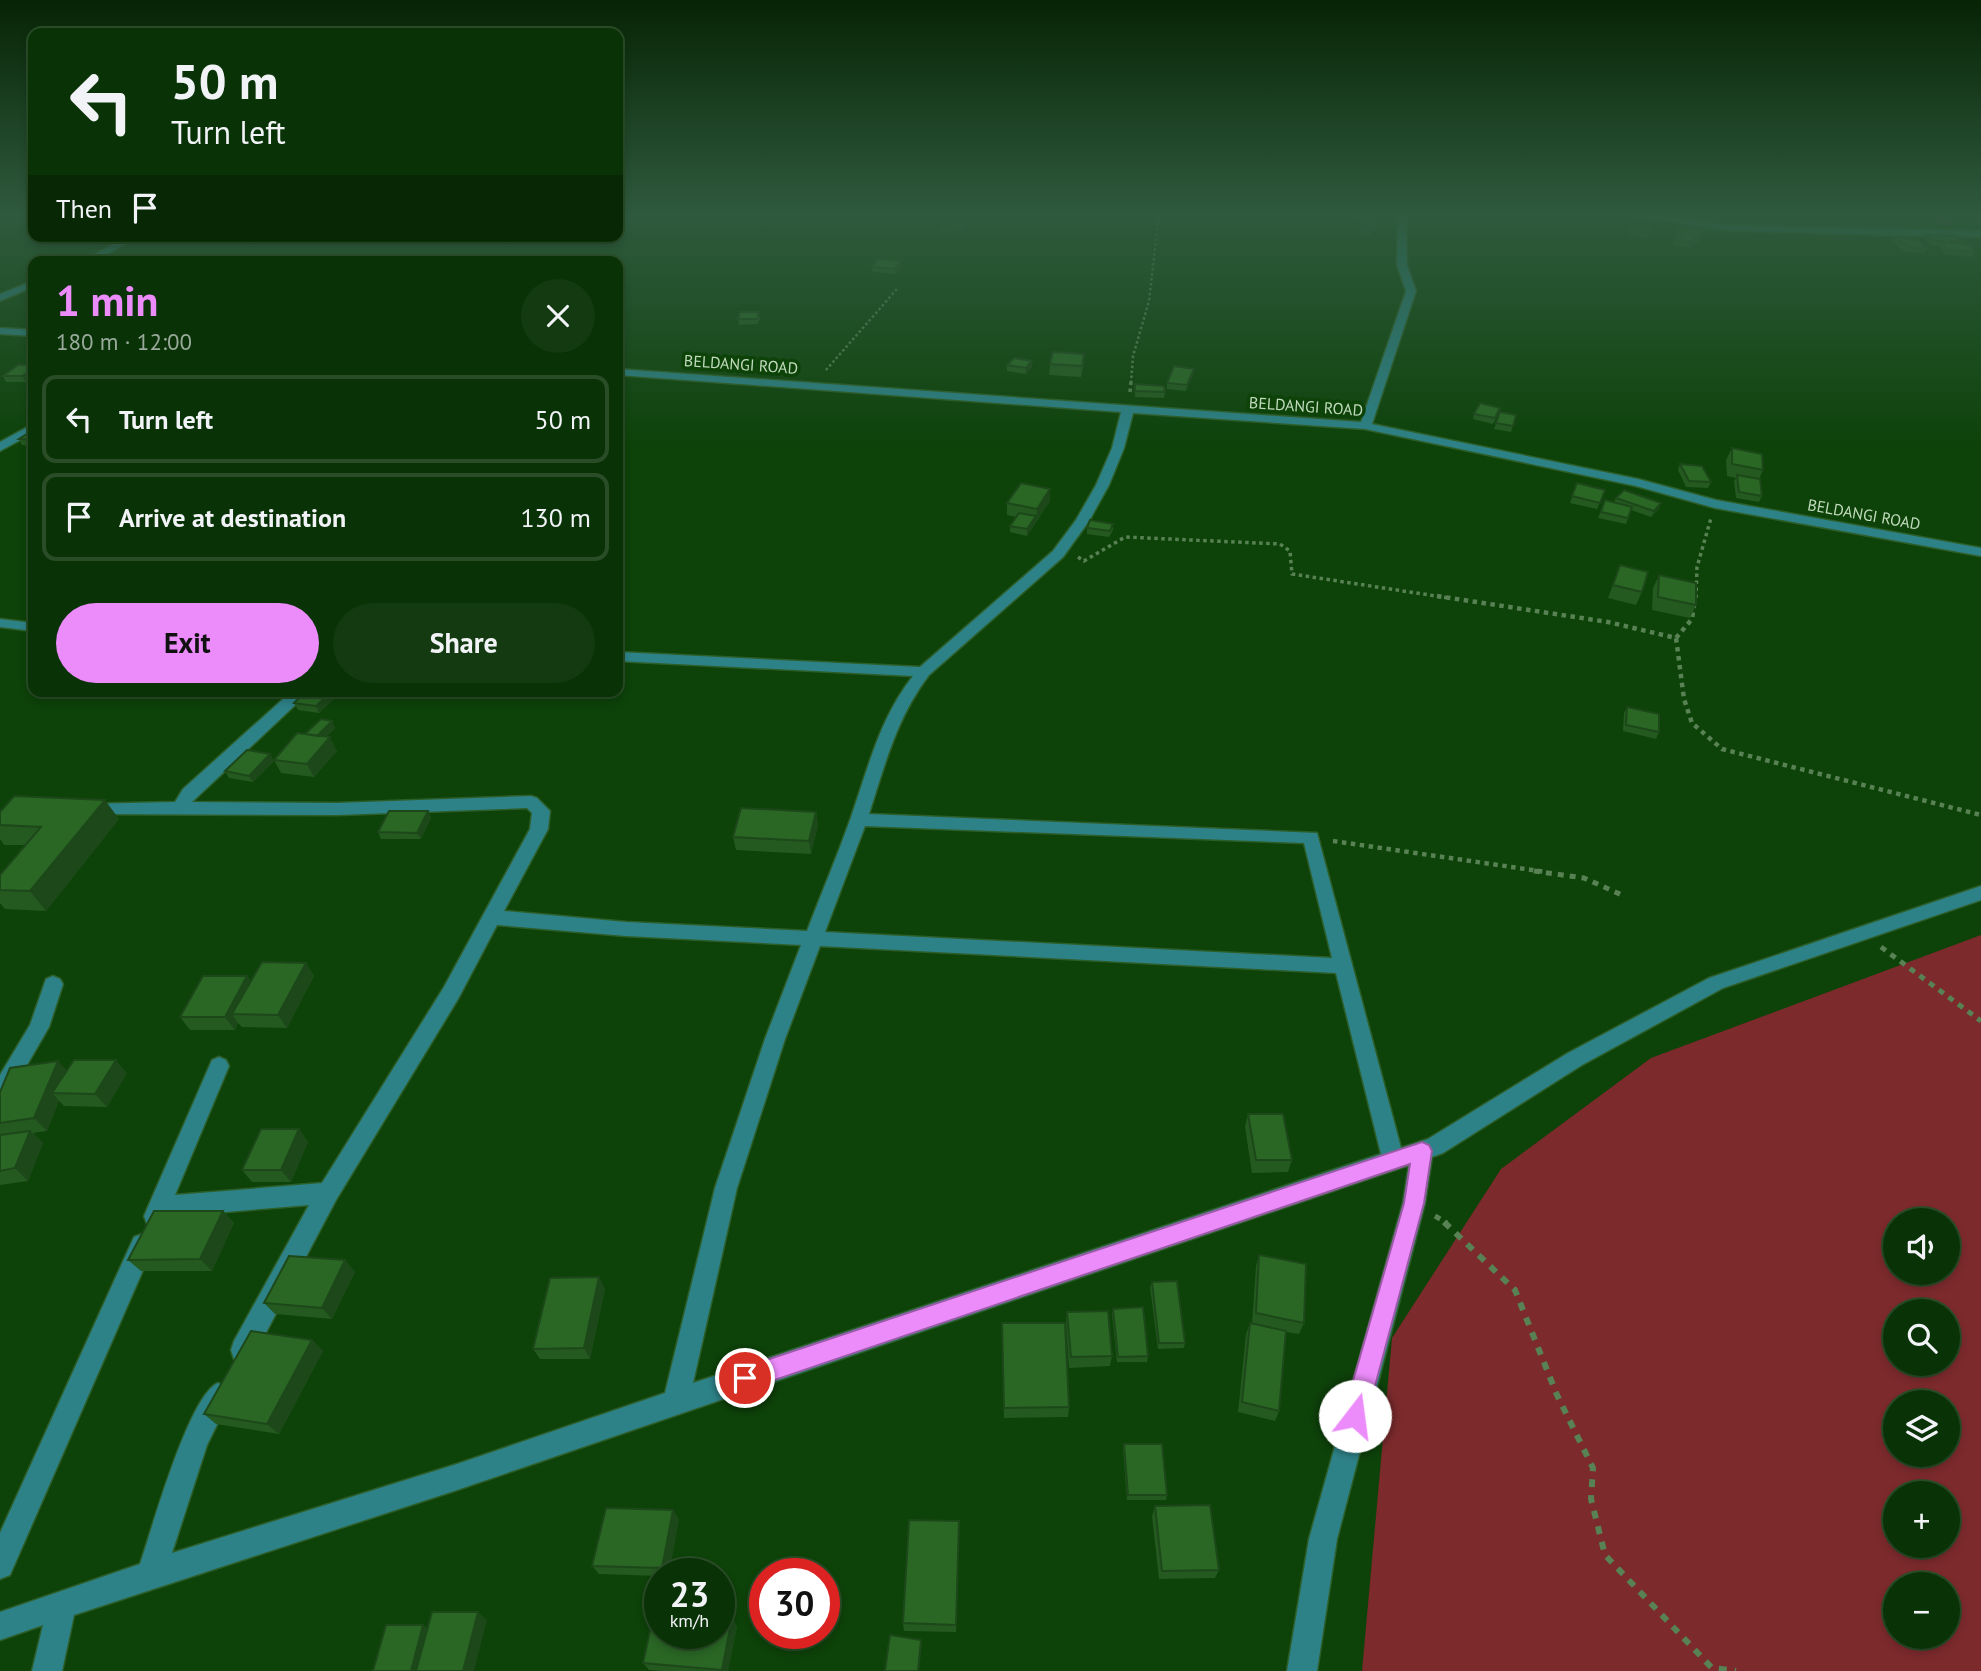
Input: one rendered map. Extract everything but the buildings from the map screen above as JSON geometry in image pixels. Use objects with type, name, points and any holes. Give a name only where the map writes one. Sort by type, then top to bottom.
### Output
[{"type":"street","points":[[1365,426],[1411,292]]},
{"type":"street","points":[[0,331],[28,333]]},
{"type":"street","name":"BELDANGI ROAD","points":[[623,372],[1365,426],[1638,483],[1715,504],[1981,552]]},
{"type":"street","points":[[676,1402],[726,1188],[775,1039],[859,820],[888,729],[906,695],[924,672],[1058,554],[1073,535],[1110,475],[1121,446],[1128,407]]},
{"type":"street","points":[[0,447],[28,431]]},
{"type":"street","points":[[0,623],[28,626]]},
{"type":"street","points":[[623,656],[924,672]]},
{"type":"street","points":[[184,808],[183,802],[189,793],[295,697]]},
{"type":"street","points":[[73,808],[337,809],[531,802],[541,811],[539,829],[451,993],[328,1194],[195,1440],[151,1574]]},
{"type":"street","points":[[859,820],[1311,837],[1394,1160]]},
{"type":"street","points":[[0,1626],[151,1574],[457,1477],[1422,1151],[1435,1146],[1575,1059],[1716,983],[1981,893]]},
{"type":"street","points":[[492,917],[626,929],[1344,966]]},
{"type":"street","points":[[0,1101],[11,1074],[39,1027],[53,984]]},
{"type":"street","points":[[0,1564],[219,1066]]},
{"type":"street","points":[[1302,1671],[1322,1539],[1414,1203],[1422,1151]]},
{"type":"street","points":[[159,1207],[328,1194]]},
{"type":"street","points":[[47,1671],[62,1605]]},
{"type":"path","points":[[814,385],[869,317],[894,292]]},
{"type":"path","points":[[1128,407],[1133,356],[1150,292]]},
{"type":"path","points":[[1676,638],[1693,622],[1698,605],[1696,569],[1715,504]]},
{"type":"path","points":[[1073,535],[1080,541],[1074,554],[1084,561],[1125,537],[1280,544],[1290,551],[1292,574],[1608,622],[1676,638]]},
{"type":"path","points":[[1676,638],[1684,699],[1692,723],[1722,749],[1981,815]]},
{"type":"path","points":[[1311,837],[1584,878],[1622,895]]},
{"type":"path","points":[[1863,933],[1981,1021]]},
{"type":"path","points":[[1414,1203],[1453,1227],[1515,1290],[1557,1395],[1593,1468],[1591,1499],[1605,1555],[1712,1668],[1736,1671]]},
{"type":"shaded area","points":[[1981,935],[1981,1671],[1362,1671],[1392,1338],[1501,1169],[1651,1058]]},
{"type":"route","points":[[745,1378],[1422,1151],[1414,1203],[1355,1416]]}]
